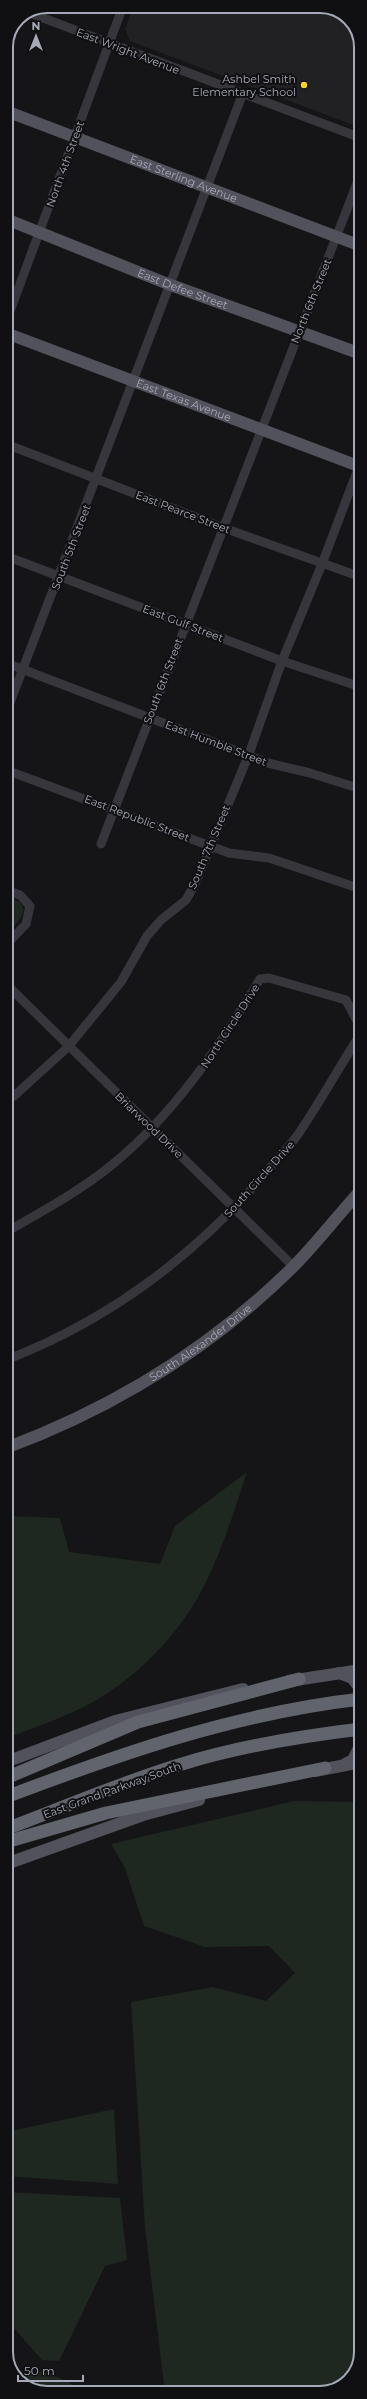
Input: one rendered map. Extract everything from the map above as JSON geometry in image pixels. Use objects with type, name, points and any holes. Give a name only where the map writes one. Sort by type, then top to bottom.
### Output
[{"type":"highway","points":[[13,1775],[138,1722],[299,1679]]},
{"type":"highway","points":[[13,1794],[100,1761],[201,1730],[285,1710],[354,1700]]},
{"type":"highway","name":"East Grand Parkway South","points":[[13,1827],[130,1781],[184,1763],[232,1751],[354,1730]]},
{"type":"highway","points":[[13,1840],[106,1814],[325,1768]]},
{"type":"main road","name":"East Sterling Avenue","points":[[13,114],[354,243]]},
{"type":"main road","name":"East Defee Street","points":[[13,222],[168,284],[354,351]]},
{"type":"main road","name":"East Texas Avenue","points":[[13,336],[354,463]]},
{"type":"main road","name":"South Alexander Drive","points":[[13,1445],[67,1424],[153,1378],[215,1335],[259,1299],[294,1266],[354,1198]]},
{"type":"main road","points":[[13,1759],[115,1721],[228,1691],[349,1671],[354,1680]]},
{"type":"main road","points":[[345,1764],[354,1758]]},
{"type":"main road","points":[[13,1861],[143,1815],[325,1768],[354,1763]]},
{"type":"street","name":"North 4th Street","points":[[13,303],[120,13]]},
{"type":"street","name":"East Wright Avenue","points":[[36,15],[108,44],[354,135]]},
{"type":"street","name":"South 5th Street","points":[[13,695],[134,380],[168,284],[207,188],[243,93]]},
{"type":"street","name":"North 6th Street","points":[[262,429],[354,192]]},
{"type":"street","name":"South 6th Street","points":[[101,844],[185,624],[262,429]]},
{"type":"street","name":"East Pearce Street","points":[[13,447],[224,528],[354,575]]},
{"type":"street","name":"South 7th Street","points":[[13,1096],[68,1047],[121,982],[147,936],[161,920],[186,900],[196,882],[249,754],[282,661],[354,481]]},
{"type":"street","name":"East Gulf Street","points":[[13,559],[282,661],[354,685]]},
{"type":"street","name":"East Humble Street","points":[[13,666],[249,754],[268,763],[310,773],[354,787]]},
{"type":"street","name":"East Republic Street","points":[[13,772],[114,808],[229,853],[269,858],[354,887]]},
{"type":"street","points":[[13,892],[20,895],[30,906],[26,924],[13,938]]},
{"type":"street","name":"North Circle Drive","points":[[13,1228],[77,1190],[114,1163],[152,1127],[195,1079],[221,1044],[260,979],[270,978],[295,985]]},
{"type":"street","name":"South Circle Drive","points":[[295,985],[346,1000],[354,1015]]},
{"type":"street","name":"Briarwood Drive","points":[[13,991],[68,1047],[294,1266]]},
{"type":"street","name":"South Circle Drive","points":[[13,1357],[54,1339],[122,1301],[179,1259],[234,1209],[298,1134],[354,1044]]},
{"type":"shaded area","name":"Ashbel Smith Elementary School","points":[[131,13],[329,14],[346,25],[354,43],[354,125],[130,41],[125,29]]},
{"type":"shaded area","points":[[13,899],[21,904],[23,908],[21,918],[13,927]]},
{"type":"shaded area","points":[[247,1472],[222,1545],[202,1590],[178,1628],[163,1645],[147,1662],[130,1676],[93,1702],[61,1717],[13,1736],[13,1516],[60,1518],[69,1552],[160,1564],[175,1526]]},
{"type":"shaded area","points":[[294,1801],[354,1802],[354,2352],[351,2365],[346,2374],[341,2379],[331,2384],[324,2386],[164,2386],[145,2227],[131,2002],[213,1987],[266,2001],[295,1973],[269,1946],[205,1947],[144,1926],[125,1868],[111,1844]]},
{"type":"shaded area","points":[[114,2109],[118,2184],[13,2176],[13,2131]]},
{"type":"shaded area","points":[[13,2192],[120,2198],[127,2260],[105,2266],[59,2361],[42,2360],[13,2327]]},
{"type":"shaded area","points":[[46,2371],[75,2386],[38,2385],[26,2379],[22,2375]]},
{"type":"place","name":"Ashbel Smith Elementary School","points":[[304,85]]}]
